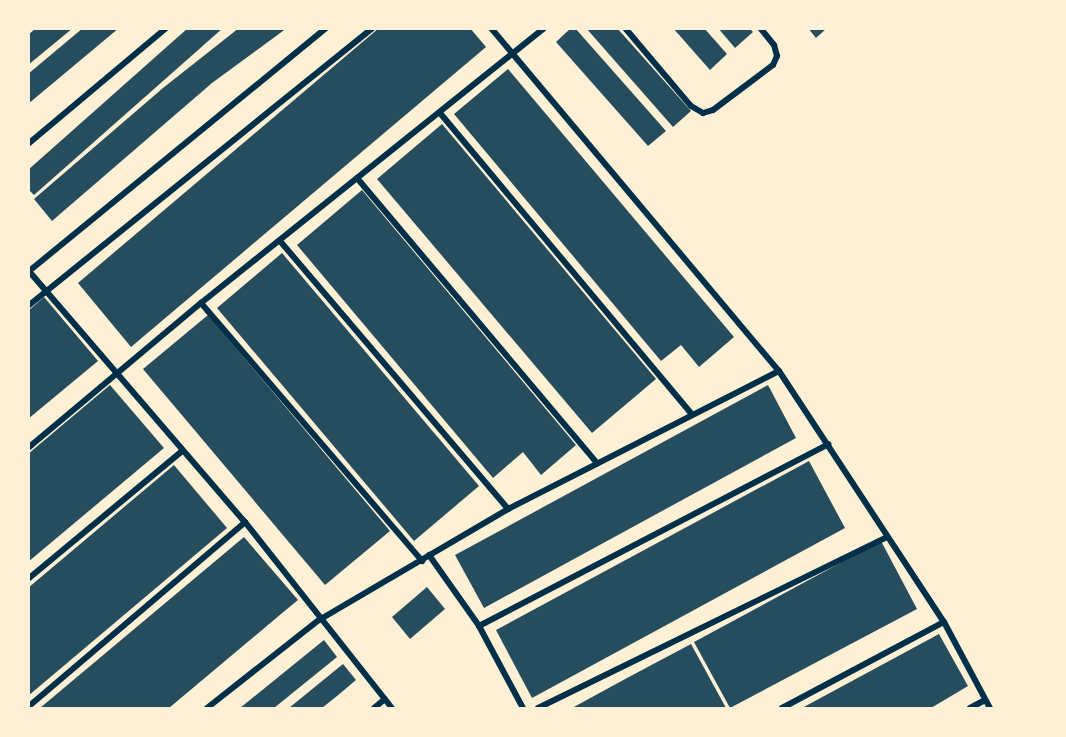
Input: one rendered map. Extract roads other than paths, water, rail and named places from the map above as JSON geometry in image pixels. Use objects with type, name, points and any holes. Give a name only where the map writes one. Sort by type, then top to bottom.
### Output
[{"type":"street","points":[[28,144],[166,28]]},
{"type":"street","points":[[326,28],[29,271],[48,290],[118,373],[181,452],[245,522],[319,620],[392,708]]},
{"type":"street","points":[[28,306],[374,28]]},
{"type":"street","points":[[491,28],[779,371],[944,622],[990,708]]},
{"type":"street","points":[[28,448],[201,303],[544,28]]},
{"type":"street","points":[[625,28],[691,106],[703,113],[712,110],[773,65],[777,56],[774,45],[760,28]]},
{"type":"street","points":[[440,113],[692,414]]},
{"type":"street","points":[[357,178],[597,464]]},
{"type":"street","points":[[280,241],[508,509]]},
{"type":"street","points":[[201,303],[422,561]]},
{"type":"street","points":[[207,708],[319,620],[429,555],[508,509],[779,371]]},
{"type":"street","points":[[479,626],[828,444]]},
{"type":"street","points":[[28,579],[181,452]]},
{"type":"street","points":[[28,707],[245,522]]},
{"type":"street","points":[[538,708],[887,537]]},
{"type":"street","points":[[429,555],[479,626],[523,708]]},
{"type":"street","points":[[782,708],[944,622]]},
{"type":"street","points":[[374,708],[385,699]]},
{"type":"street","points":[[970,708],[985,700]]}]
